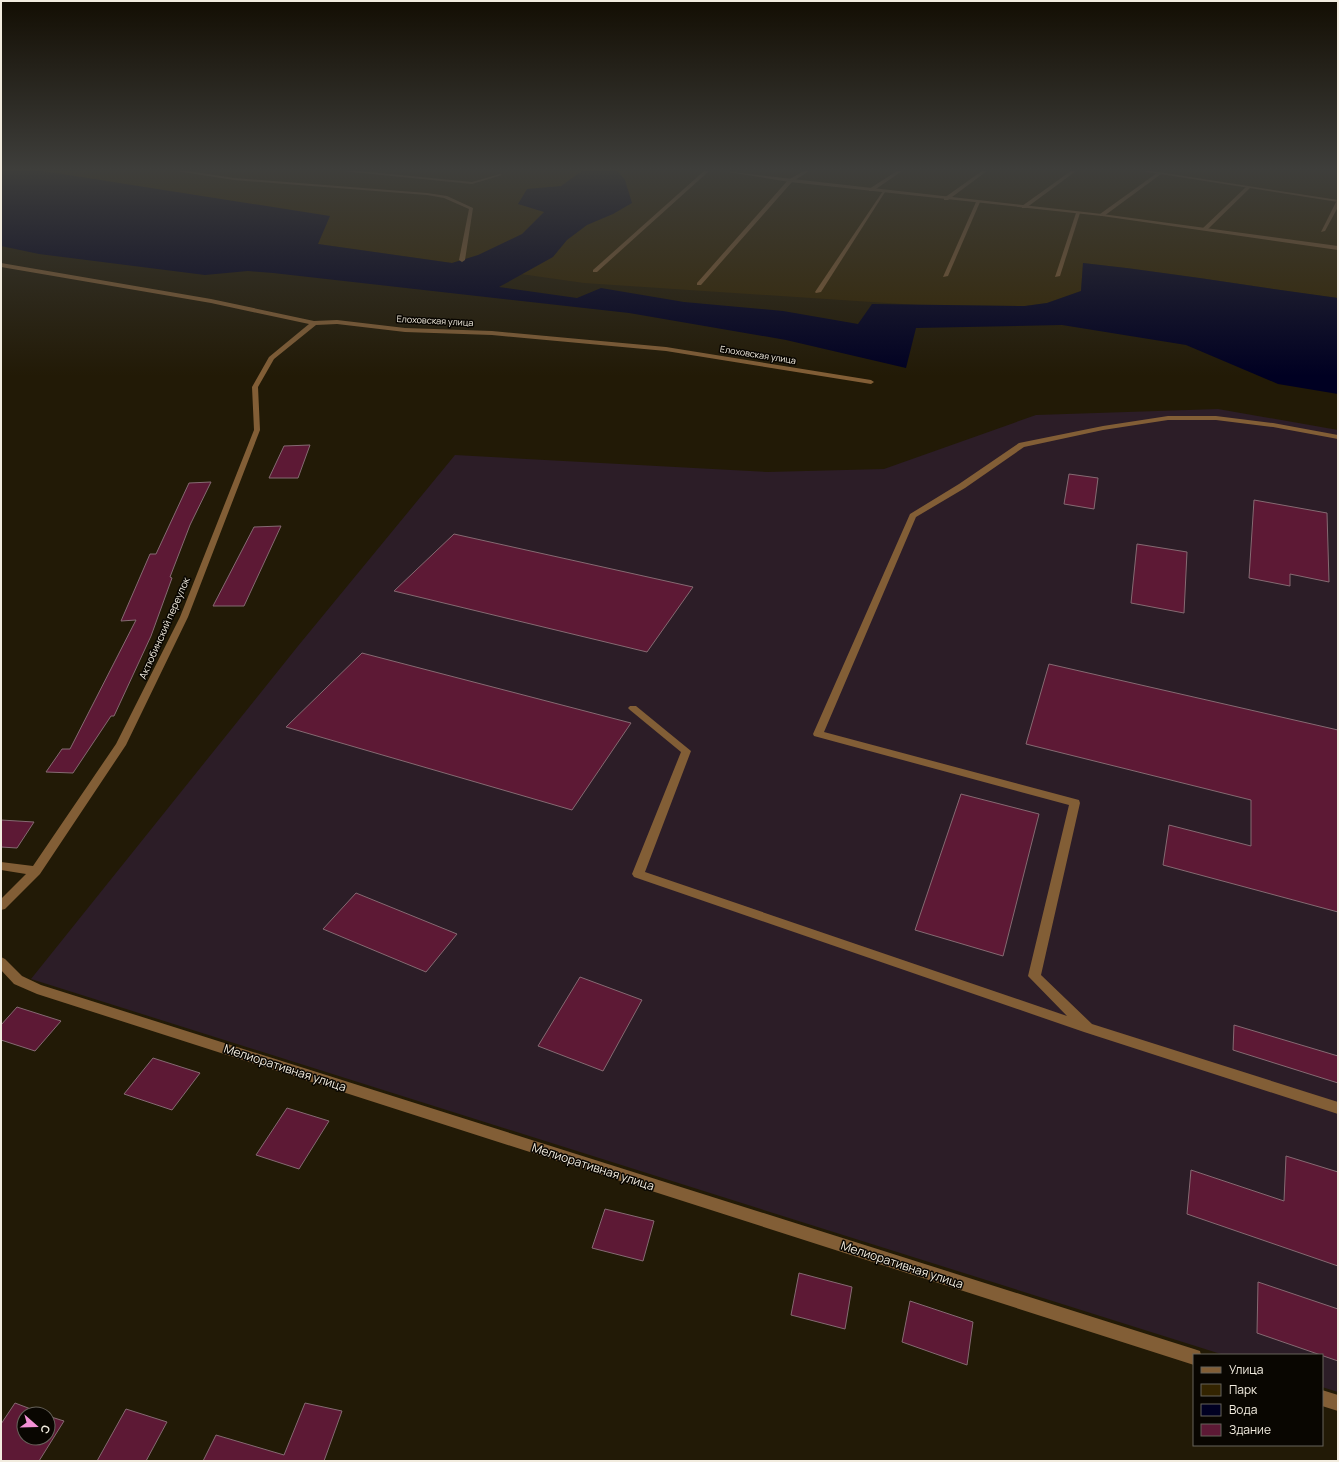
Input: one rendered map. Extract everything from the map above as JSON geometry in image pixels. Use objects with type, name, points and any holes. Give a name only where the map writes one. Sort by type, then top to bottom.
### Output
[{"type":"street","points":[[462,260],[466,239]]},
{"type":"street","points":[[595,271],[631,239]]},
{"type":"street","points":[[699,284],[739,239]]},
{"type":"street","points":[[818,292],[853,239]]},
{"type":"street","points":[[945,276],[961,239]]},
{"type":"street","points":[[1057,276],[1069,239]]},
{"type":"street","points":[[1277,239],[1338,248]]},
{"type":"street","name":"Елоховская улица","points":[[1,265],[157,293],[212,301],[314,323],[337,322],[405,330],[492,333],[666,349],[871,382]]},
{"type":"street","name":"Актюбинский переулок","points":[[1,906],[36,871],[121,745],[184,616],[257,430],[255,387],[271,358],[314,323]]},
{"type":"street","points":[[1088,1028],[1034,976],[1075,802],[818,734],[913,516],[962,486],[1022,445],[1103,428],[1168,418],[1216,418],[1273,425],[1338,437]]},
{"type":"street","points":[[633,708],[686,751],[638,874],[1088,1028],[1338,1108]]},
{"type":"street","points":[[1,866],[36,871]]},
{"type":"street","name":"Мелиоративная улица","points":[[1,962],[18,980],[37,989],[1193,1357]]},
{"type":"street","points":[[1323,1398],[1338,1403]]},
{"type":"shaded area","points":[[1218,409],[1338,430],[1338,1392],[1323,1387],[1323,1354],[1221,1354],[31,979],[298,646],[455,455],[767,472],[884,469],[1036,415]]},
{"type":"green space","points":[[297,239],[1338,239],[1338,298],[1083,263],[1081,291],[1047,303],[1025,306],[917,305],[584,283],[506,272],[462,260],[452,263],[318,244]]},
{"type":"water","points":[[1,239],[320,239],[318,244],[452,263],[478,255],[511,239],[568,239],[553,257],[499,287],[577,298],[601,288],[684,302],[783,311],[858,324],[872,304],[1025,306],[1047,303],[1081,291],[1083,263],[1338,298],[1338,394],[1278,384],[1186,345],[1062,325],[916,328],[906,368],[786,340],[629,313],[273,273],[248,271],[205,275],[39,254],[1,246]]},
{"type":"building","points":[[310,445],[298,478],[269,478],[284,446]]},
{"type":"building","points":[[1069,474],[1098,478],[1094,509],[1064,504]]},
{"type":"building","points":[[211,482],[190,525],[170,577],[172,578],[151,636],[114,716],[111,716],[73,773],[46,772],[62,749],[70,749],[136,620],[121,621],[150,554],[156,554],[189,483]]},
{"type":"building","points":[[1254,500],[1327,513],[1329,582],[1290,574],[1290,586],[1249,578]]},
{"type":"building","points":[[281,526],[244,606],[213,606],[254,527]]},
{"type":"building","points":[[454,534],[693,587],[647,652],[394,591]]},
{"type":"building","points":[[1137,544],[1187,552],[1184,613],[1131,603]]},
{"type":"building","points":[[362,653],[631,723],[572,810],[286,727]]},
{"type":"building","points":[[1049,664],[1338,730],[1338,912],[1163,865],[1169,825],[1251,846],[1251,800],[1026,744]]},
{"type":"building","points":[[961,794],[1039,814],[1003,956],[915,930]]},
{"type":"building","points":[[1,820],[34,822],[17,848],[1,847]]},
{"type":"building","points":[[356,893],[457,934],[426,972],[323,929]]},
{"type":"building","points":[[580,977],[642,1000],[603,1071],[538,1046]]},
{"type":"building","points":[[17,1007],[61,1021],[35,1051],[1,1040],[1,1025]]},
{"type":"building","points":[[1234,1025],[1338,1056],[1338,1083],[1233,1050]]},
{"type":"building","points":[[153,1058],[200,1073],[172,1110],[124,1094]]},
{"type":"building","points":[[287,1108],[329,1121],[299,1169],[256,1155]]},
{"type":"building","points":[[1286,1156],[1338,1172],[1338,1266],[1187,1214],[1191,1170],[1284,1201]]},
{"type":"building","points":[[605,1209],[654,1221],[643,1261],[592,1248]]},
{"type":"building","points":[[799,1273],[852,1287],[845,1329],[791,1315]]},
{"type":"building","points":[[1258,1282],[1338,1309],[1338,1361],[1323,1356],[1323,1354],[1318,1354],[1257,1333]]},
{"type":"building","points":[[910,1301],[973,1322],[967,1365],[902,1342]]},
{"type":"building","points":[[15,1403],[23,1406],[16,1406],[16,1446],[48,1446],[39,1461],[1,1461],[1,1424]]},
{"type":"building","points":[[305,1403],[342,1411],[324,1461],[203,1461],[216,1435],[284,1455]]},
{"type":"building","points":[[126,1409],[167,1422],[146,1461],[97,1461]]},
{"type":"building","points":[[56,1418],[64,1421],[56,1434]]}]
